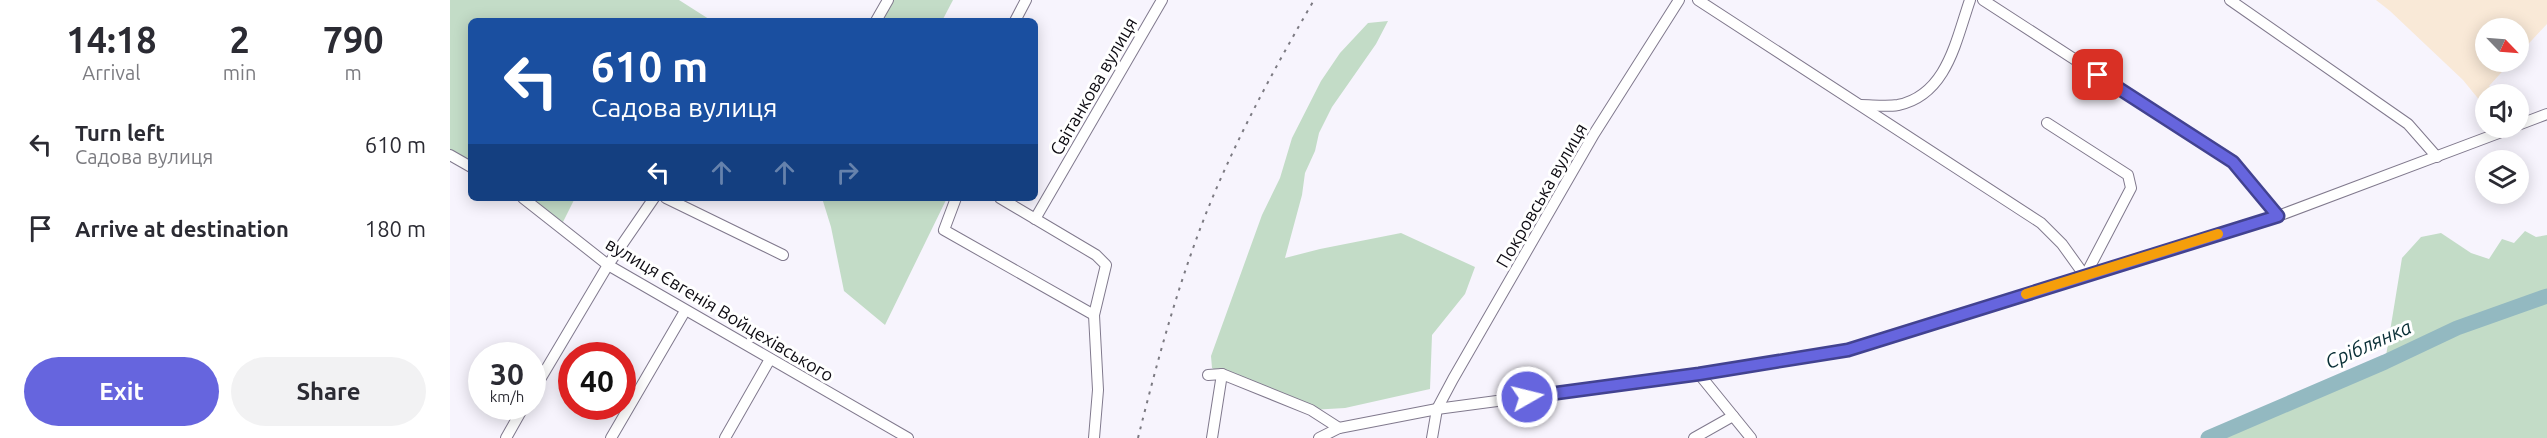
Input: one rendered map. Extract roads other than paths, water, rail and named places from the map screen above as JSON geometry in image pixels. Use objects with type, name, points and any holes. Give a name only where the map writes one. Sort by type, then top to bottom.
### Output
[{"type":"street","points":[[878,18],[888,0]]},
{"type":"street","points":[[1017,18],[1026,0]]},
{"type":"street","name":"Світанкова вулиця","points":[[1035,219],[1162,0]]},
{"type":"street","name":"Покровська вулиця","points":[[1432,438],[1437,409],[1594,134],[1679,0]]},
{"type":"street","points":[[1698,0],[2041,223],[2062,244],[2085,276]]},
{"type":"street","points":[[1860,105],[1898,105],[1917,98],[1933,87],[1946,68],[1970,0]]},
{"type":"street","points":[[1983,0],[2233,162],[2278,216]]},
{"type":"street","points":[[2230,0],[2408,124],[2437,157]]},
{"type":"street","points":[[2529,121],[2547,114]]},
{"type":"street","points":[[2047,123],[2128,175],[2131,188],[2085,276]]},
{"type":"street","points":[[1319,438],[1338,428],[1437,409],[1699,374],[1848,350],[2278,216],[2486,138]]},
{"type":"street","points":[[450,155],[468,164]]},
{"type":"street","name":"вулиця Євгенія Войцехівського","points":[[527,201],[608,265],[908,438]]},
{"type":"street","points":[[546,369],[608,265],[652,201]]},
{"type":"street","points":[[672,201],[783,255]]},
{"type":"street","points":[[955,201],[944,230],[1094,315]]},
{"type":"street","points":[[1005,201],[1096,255],[1106,265],[1094,315],[1098,390],[1094,438]]},
{"type":"street","points":[[611,438],[685,311]]},
{"type":"street","points":[[725,438],[770,359]]},
{"type":"street","points":[[1208,375],[1222,374],[1311,410],[1338,428]]},
{"type":"street","points":[[1212,438],[1222,374]]},
{"type":"street","points":[[1699,374],[1751,438]]},
{"type":"street","points":[[1695,438],[1733,416]]},
{"type":"street","points":[[506,438],[516,420]]},
{"type":"waterway","name":"Сріблянка","points":[[2208,438],[2385,362],[2457,328],[2547,296]]},
{"type":"railway","points":[[1138,438],[1169,323],[1207,211],[1257,104],[1314,0]]}]
